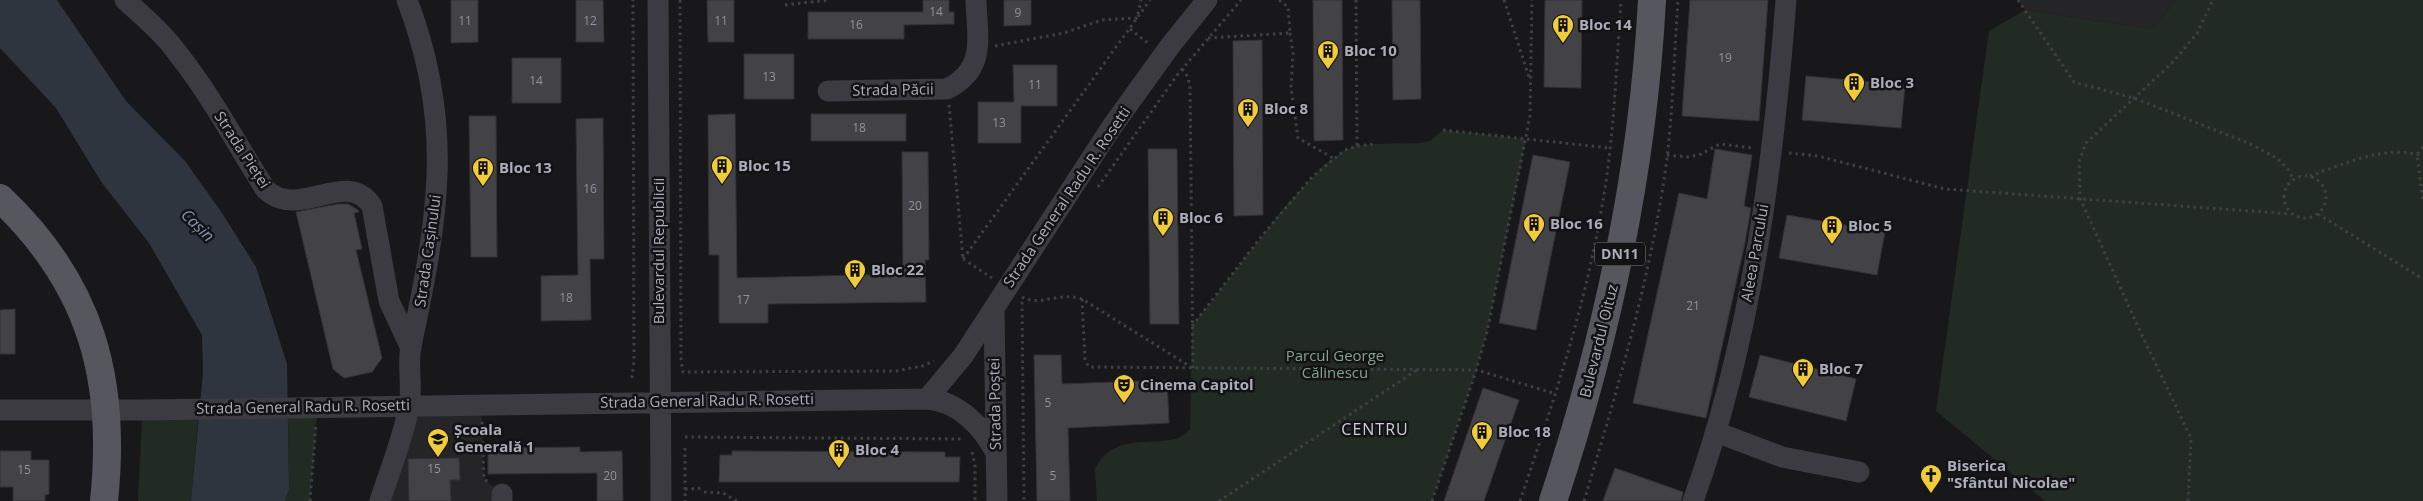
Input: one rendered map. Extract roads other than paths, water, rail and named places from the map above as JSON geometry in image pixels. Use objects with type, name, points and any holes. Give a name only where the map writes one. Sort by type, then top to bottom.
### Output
[{"type":"main road","name":"Bulevardul Oituz","points":[[1553,501],[1580,418],[1614,285],[1641,135],[1652,0]]},
{"type":"main road","points":[[0,198],[33,231],[70,283],[85,316],[96,351],[106,410],[107,468],[104,501]]},
{"type":"street","name":"Strada Pieței","points":[[125,0],[178,54],[266,190],[274,197],[285,201],[355,191],[365,196],[372,206],[389,301],[411,348]]},
{"type":"street","name":"Strada Cașinului","points":[[380,501],[409,406],[411,348],[420,312],[436,210],[437,118],[429,72],[406,0]]},
{"type":"street","name":"Bulevardul Republicii","points":[[658,0],[661,501]]},
{"type":"street","name":"Strada Păcii","points":[[828,91],[947,89],[958,83],[970,73],[975,62],[977,49],[976,0]]},
{"type":"street","name":"Strada General Radu R. Rosetti","points":[[0,410],[927,399],[963,356],[1111,128],[1170,46],[1207,0]]},
{"type":"street","name":"Aleea Parcului","points":[[1693,501],[1716,432],[1741,332],[1761,221],[1771,150],[1786,0]]},
{"type":"street","name":"Strada Poștei","points":[[994,307],[997,501]]},
{"type":"street","name":"Strada Poștei","points":[[927,399],[940,400],[950,404],[967,416],[986,436],[996,453]]},
{"type":"street","points":[[1716,432],[1782,457],[1859,472]]},
{"type":"water","name":"Cașin","points":[[0,0],[57,0],[126,101],[185,161],[222,213],[256,267],[287,364],[289,490],[285,501],[191,501],[203,372],[202,335],[149,243],[102,183],[56,108],[0,48]]},
{"type":"place","name":"Bloc 14","points":[[1563,44]]},
{"type":"place","name":"Bloc 10","points":[[1328,70]]},
{"type":"place","name":"Bloc 3","points":[[1854,102]]},
{"type":"place","name":"Bloc 8","points":[[1248,128]]},
{"type":"place","name":"Bloc 15","points":[[722,185]]},
{"type":"place","name":"Bloc 13","points":[[483,187]]},
{"type":"place","name":"Bloc 6","points":[[1163,237]]},
{"type":"place","name":"Bloc 16","points":[[1534,243]]},
{"type":"place","name":"Bloc 5","points":[[1832,245]]},
{"type":"place","name":"Bloc 22","points":[[855,289]]},
{"type":"place","name":"Bloc 7","points":[[1803,388]]},
{"type":"place","name":"Cinema Capitol","points":[[1124,404]]},
{"type":"place","name":"Bloc 18","points":[[1482,451]]},
{"type":"place","name":"Școala Generală 1","points":[[438,458]]},
{"type":"place","name":"Bloc 4","points":[[839,469]]},
{"type":"place","name":"Biserica \"Sfântul Nicolae\"","points":[[1931,494]]},
{"type":"district","name":"CENTRU","points":[[1375,429]]},
{"type":"park label","name":"Parcul George Călinescu","points":[[1335,364]]}]
